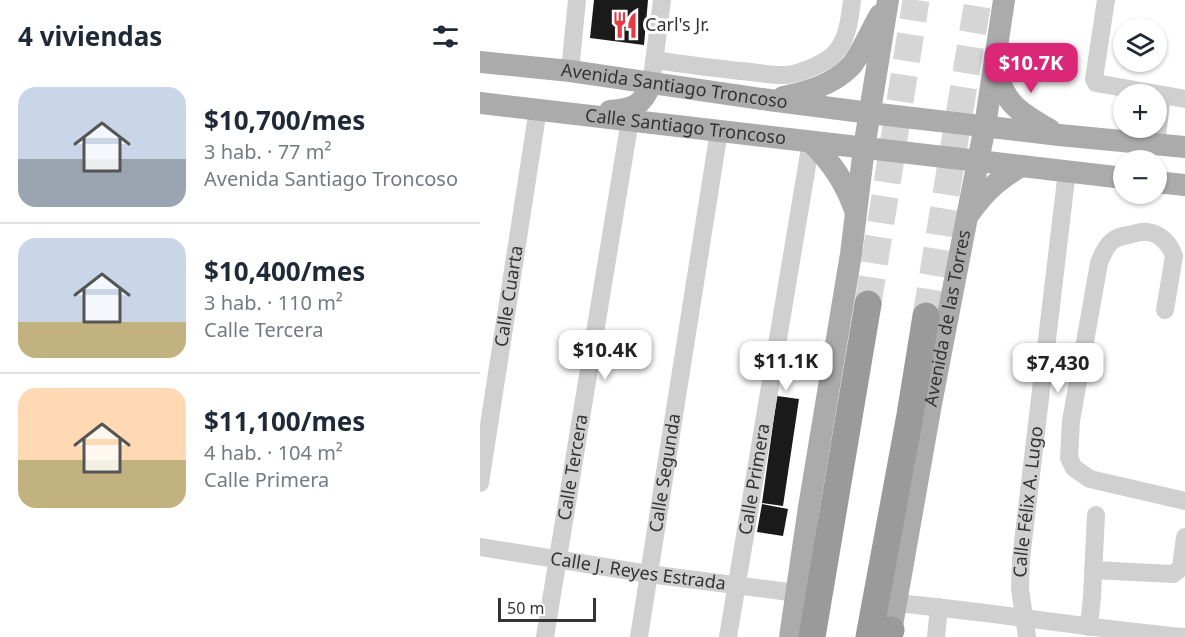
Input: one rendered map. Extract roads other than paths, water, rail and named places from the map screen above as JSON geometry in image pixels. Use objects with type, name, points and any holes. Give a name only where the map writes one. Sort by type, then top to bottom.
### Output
[{"type":"highway","points":[[812,637],[868,304]]},
{"type":"highway","name":"Avenida de las Torres","points":[[885,635],[910,415],[926,316]]},
{"type":"main road","points":[[769,100],[807,92],[831,81],[851,67],[888,0]]},
{"type":"main road","points":[[790,637],[851,254],[864,148],[888,0]]},
{"type":"main road","name":"Avenida de las Torres","points":[[885,635],[896,603],[966,217],[985,126],[1004,0]]},
{"type":"main road","points":[[995,55],[999,80],[1005,95],[1027,117],[1059,135]]},
{"type":"main road","name":"Avenida Santiago Troncoso","points":[[480,62],[870,113]]},
{"type":"main road","points":[[575,113],[622,110],[635,106],[647,96],[651,83]]},
{"type":"main road","name":"Calle Santiago Troncoso","points":[[480,103],[978,161]]},
{"type":"main road","points":[[870,113],[1185,147]]},
{"type":"main road","points":[[811,142],[841,179],[856,213]]},
{"type":"main road","points":[[978,161],[1113,177]]},
{"type":"main road","points":[[966,217],[990,188],[1021,166]]},
{"type":"main road","points":[[1167,183],[1185,185]]},
{"type":"street","points":[[570,72],[577,0]]},
{"type":"street","points":[[651,83],[662,0]]},
{"type":"street","points":[[655,60],[767,74],[787,75],[798,72],[824,62],[836,53],[849,22],[852,0]]},
{"type":"street","points":[[1106,0],[1094,79],[1096,83],[1113,86]]},
{"type":"street","points":[[1167,96],[1185,99]]},
{"type":"street","name":"Calle Cuarta","points":[[480,483],[538,109]]},
{"type":"street","name":"Calle Tercera","points":[[545,637],[630,120]]},
{"type":"street","name":"Calle Segunda","points":[[639,637],[719,131]]},
{"type":"street","points":[[1156,144],[1157,138]]},
{"type":"street","name":"Calle Primera","points":[[728,637],[811,142]]},
{"type":"street","name":"Calle Félix A. Lugo","points":[[1027,637],[1020,589],[1021,559],[1067,171]]},
{"type":"street","points":[[1165,310],[1174,256],[1172,248],[1166,241],[1147,232],[1118,237],[1112,241],[1103,251],[1100,262],[1071,421],[1069,458],[1074,468],[1090,479],[1185,501]]},
{"type":"street","points":[[1089,627],[1096,515]]},
{"type":"street","points":[[1094,570],[1173,574],[1181,568],[1185,537]]},
{"type":"street","name":"Calle J. Reyes Estrada","points":[[480,547],[649,574],[797,592]]},
{"type":"street","points":[[896,603],[1024,617],[1129,635],[1184,637]]},
{"type":"street","points":[[936,637],[939,607]]},
{"type":"tunnel","points":[[868,304],[916,0]]},
{"type":"tunnel","points":[[926,316],[978,0]]},
{"type":"place","name":"Carl's Jr.","points":[[625,25]]}]
